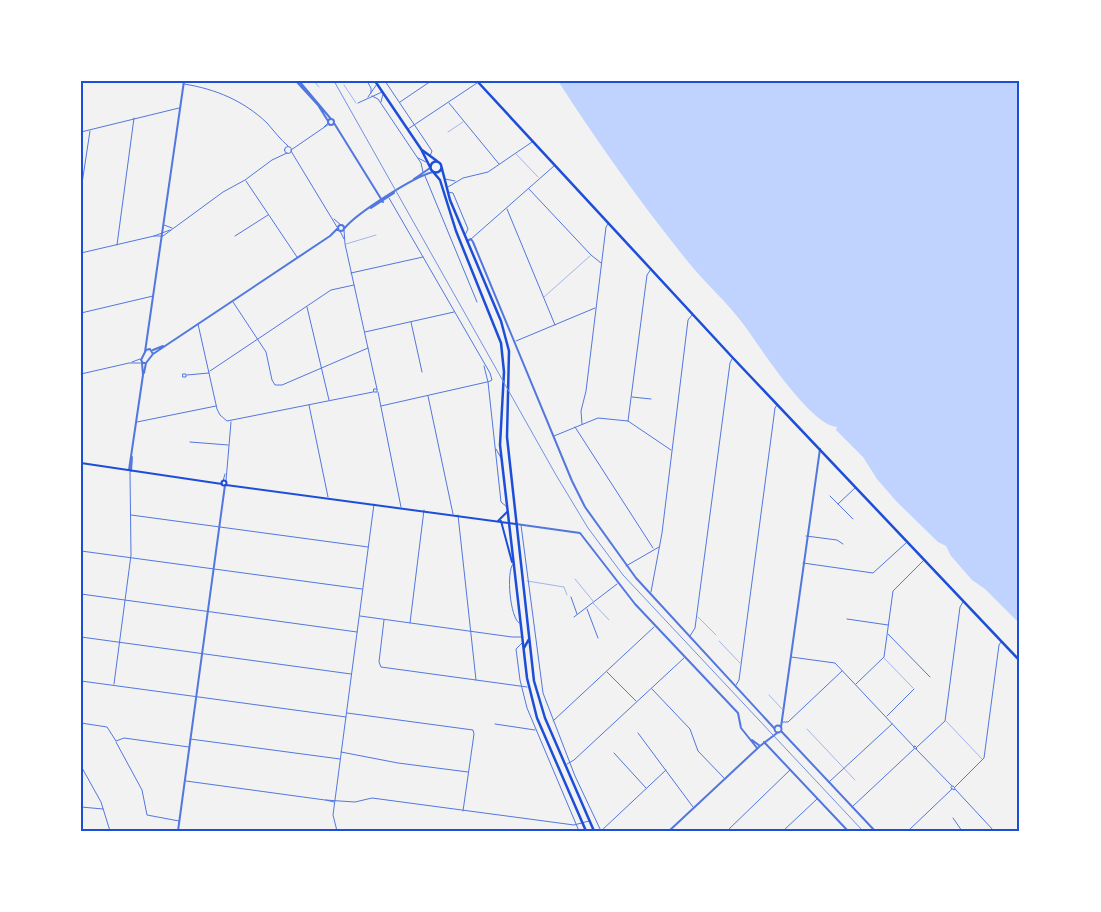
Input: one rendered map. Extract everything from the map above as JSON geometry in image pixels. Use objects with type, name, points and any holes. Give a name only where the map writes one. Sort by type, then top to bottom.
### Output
[{"type":"main road","points":[[477,82],[777,405],[1020,661]]},
{"type":"main road","points":[[376,83],[421,149],[430,168],[440,180],[462,245],[499,336],[504,369],[500,427],[502,458],[528,687],[538,718],[586,831]]},
{"type":"main road","points":[[421,149],[440,164],[447,190],[506,336],[510,370],[507,437],[534,681],[539,702],[594,831]]},
{"type":"main road","points":[[430,168],[434,162],[440,164]]},
{"type":"main road","points":[[434,172],[440,171],[440,164]]},
{"type":"main road","points":[[462,245],[468,243]]},
{"type":"main road","points":[[483,295],[489,292]]},
{"type":"main road","points":[[81,463],[516,524]]},
{"type":"main road","points":[[500,521],[508,511]]},
{"type":"main road","points":[[500,521],[508,552],[514,564]]},
{"type":"main road","points":[[512,547],[519,546]]},
{"type":"main road","points":[[522,636],[528,628]]},
{"type":"main road","points":[[523,650],[529,638]]},
{"type":"street","points":[[297,81],[331,119]]},
{"type":"street","points":[[297,81],[318,105],[383,200]]},
{"type":"street","points":[[368,81],[376,83],[371,95]]},
{"type":"street","points":[[368,81],[371,95]]},
{"type":"street","points":[[385,81],[432,152],[430,156]]},
{"type":"street","points":[[399,102],[430,81]]},
{"type":"street","points":[[408,129],[477,82]]},
{"type":"street","points":[[143,375],[142,363],[148,340],[183,83],[212,90],[242,104],[260,117],[290,149],[294,159],[334,219],[345,244],[401,507]]},
{"type":"street","points":[[358,103],[371,95],[383,92],[381,103]]},
{"type":"street","points":[[371,95],[381,103],[418,158],[477,302]]},
{"type":"street","points":[[448,102],[499,164]]},
{"type":"street","points":[[81,132],[180,108]]},
{"type":"street","points":[[117,245],[134,118]]},
{"type":"street","points":[[279,156],[287,153],[290,149],[330,123],[331,119]]},
{"type":"street","points":[[330,123],[331,119]]},
{"type":"street","points":[[81,190],[90,131]]},
{"type":"street","points":[[282,140],[285,150],[294,159]]},
{"type":"street","points":[[444,179],[457,181],[488,172],[533,142]]},
{"type":"street","points":[[81,253],[162,235],[223,192],[245,180],[285,150],[290,149]]},
{"type":"street","points":[[418,158],[427,163]]},
{"type":"street","points":[[468,243],[554,165]]},
{"type":"street","points":[[339,230],[341,225],[351,221],[430,168]]},
{"type":"street","points":[[424,173],[434,172]]},
{"type":"street","points":[[245,180],[297,257]]},
{"type":"street","points":[[457,181],[447,190],[453,193],[468,229],[465,235]]},
{"type":"street","points":[[529,188],[591,255],[602,263]]},
{"type":"street","points":[[383,200],[389,198],[394,192]]},
{"type":"street","points":[[380,406],[488,382],[491,381],[492,377],[482,363],[424,257],[389,198]]},
{"type":"street","points":[[506,209],[555,325]]},
{"type":"street","points":[[235,236],[268,214]]},
{"type":"street","points":[[334,219],[344,229],[344,240]]},
{"type":"street","points":[[114,685],[131,558],[130,470],[143,375],[147,361],[167,344],[297,257],[339,230],[344,229],[351,221]]},
{"type":"street","points":[[164,224],[168,228],[172,228]]},
{"type":"street","points":[[582,424],[581,411],[606,227],[608,224]]},
{"type":"street","points":[[472,240],[553,436],[585,507],[626,566],[650,593],[770,720],[779,732],[785,736],[875,831]]},
{"type":"street","points":[[351,273],[424,257]]},
{"type":"street","points":[[628,421],[647,275],[651,269]]},
{"type":"street","points":[[187,375],[209,372],[331,290],[354,285]]},
{"type":"street","points":[[81,313],[154,296]]},
{"type":"street","points":[[232,300],[266,352],[272,380],[276,385],[282,385],[368,348]]},
{"type":"street","points":[[307,306],[328,400]]},
{"type":"street","points":[[514,342],[596,308]]},
{"type":"street","points":[[364,332],[454,312]]},
{"type":"street","points":[[650,593],[653,588],[659,547],[688,320],[693,315]]},
{"type":"street","points":[[411,321],[422,372]]},
{"type":"street","points":[[197,324],[217,406],[223,418],[231,422],[375,390]]},
{"type":"street","points":[[148,340],[153,354]]},
{"type":"street","points":[[145,352],[167,344]]},
{"type":"street","points":[[81,374],[143,358]]},
{"type":"street","points":[[690,636],[694,632],[730,363],[733,358]]},
{"type":"street","points":[[129,363],[147,361]]},
{"type":"street","points":[[482,363],[488,382],[502,502],[507,507]]},
{"type":"street","points":[[428,396],[453,514]]},
{"type":"street","points":[[631,397],[651,400]]},
{"type":"street","points":[[309,405],[328,497]]},
{"type":"street","points":[[736,685],[741,663],[773,418],[777,405]]},
{"type":"street","points":[[136,422],[217,406]]},
{"type":"street","points":[[553,436],[600,418],[628,421],[668,450],[672,450]]},
{"type":"street","points":[[178,831],[231,422]]},
{"type":"street","points":[[575,427],[653,548]]},
{"type":"street","points":[[190,442],[229,445]]},
{"type":"street","points":[[495,448],[502,458]]},
{"type":"street","points":[[669,831],[758,747],[779,732],[781,727],[802,563],[820,450]]},
{"type":"street","points":[[838,504],[856,488]]},
{"type":"street","points":[[830,496],[852,520]]},
{"type":"street","points":[[337,831],[333,820],[335,801],[374,504]]},
{"type":"street","points":[[410,623],[424,510]]},
{"type":"street","points":[[130,515],[368,547]]},
{"type":"street","points":[[458,515],[476,680]]},
{"type":"street","points":[[516,524],[577,532],[581,535],[618,584],[655,626],[738,713],[741,728],[758,747]]},
{"type":"street","points":[[521,524],[542,693],[552,721],[601,831],[666,770]]},
{"type":"street","points":[[806,536],[837,540],[843,544]]},
{"type":"street","points":[[802,563],[873,573],[907,542]]},
{"type":"street","points":[[626,566],[653,548],[659,547]]},
{"type":"street","points":[[81,551],[363,589]]},
{"type":"street","points":[[856,684],[884,657],[893,591],[924,560]]},
{"type":"street","points":[[514,564],[508,573],[513,615],[516,621],[520,623]]},
{"type":"street","points":[[574,616],[618,584]]},
{"type":"street","points":[[81,594],[357,632]]},
{"type":"street","points":[[571,597],[577,615]]},
{"type":"street","points":[[852,807],[945,720],[960,607],[963,602]]},
{"type":"street","points":[[587,608],[598,638]]},
{"type":"street","points":[[359,616],[522,636]]},
{"type":"street","points":[[847,619],[888,625]]},
{"type":"street","points":[[384,620],[380,667],[528,687]]},
{"type":"street","points":[[552,721],[655,626]]},
{"type":"street","points":[[887,634],[930,677]]},
{"type":"street","points":[[81,637],[352,674]]},
{"type":"street","points":[[529,638],[534,638]]},
{"type":"street","points":[[522,642],[516,649],[522,686],[536,730],[579,831]]},
{"type":"street","points":[[908,831],[983,760],[999,645],[1001,642]]},
{"type":"street","points":[[565,765],[570,763],[684,657]]},
{"type":"street","points":[[790,657],[832,662],[842,670],[994,831]]},
{"type":"street","points":[[770,737],[776,727],[782,722],[788,722],[842,670]]},
{"type":"street","points":[[607,671],[637,702]]},
{"type":"street","points":[[81,680],[346,717]]},
{"type":"street","points":[[651,688],[690,730],[698,751],[724,779]]},
{"type":"street","points":[[887,717],[914,690]]},
{"type":"street","points":[[347,712],[474,731],[463,811]]},
{"type":"street","points":[[81,723],[107,727],[142,790],[147,815],[180,821]]},
{"type":"street","points":[[829,783],[892,723]]},
{"type":"street","points":[[495,724],[536,730]]},
{"type":"street","points":[[776,727],[781,727]]},
{"type":"street","points":[[638,733],[693,808]]},
{"type":"street","points":[[116,741],[124,738],[189,747]]},
{"type":"street","points":[[190,739],[340,759]]},
{"type":"street","points":[[764,742],[847,830]]},
{"type":"street","points":[[342,752],[398,763],[469,772]]},
{"type":"street","points":[[614,753],[647,788]]},
{"type":"street","points":[[81,766],[104,810],[110,831]]},
{"type":"street","points":[[728,831],[790,770]]},
{"type":"street","points":[[185,781],[335,801],[357,802],[372,798],[577,825],[590,821]]},
{"type":"street","points":[[783,831],[818,798]]},
{"type":"street","points":[[81,806],[104,810]]},
{"type":"street","points":[[953,818],[962,831]]},
{"type":"lane","points":[[314,81],[320,87]]},
{"type":"lane","points":[[344,85],[354,103],[358,103]]},
{"type":"lane","points":[[448,132],[464,121]]},
{"type":"lane","points":[[515,153],[540,178]]},
{"type":"lane","points":[[345,244],[376,235]]},
{"type":"lane","points":[[543,297],[591,255]]},
{"type":"lane","points":[[575,579],[609,620]]},
{"type":"lane","points":[[528,581],[564,587],[568,595]]},
{"type":"lane","points":[[696,617],[716,635]]},
{"type":"lane","points":[[719,641],[741,663]]},
{"type":"lane","points":[[884,657],[914,690]]},
{"type":"lane","points":[[768,695],[783,710]]},
{"type":"lane","points":[[945,720],[983,760]]},
{"type":"lane","points":[[807,729],[855,780]]},
{"type":"water","points":[[558,81],[1020,81],[1020,624],[985,589],[972,580],[951,556],[946,546],[938,542],[897,502],[877,479],[863,457],[836,430],[837,427],[826,423],[813,413],[786,384],[738,317],[696,271],[654,219]]},
{"type":"railway","points":[[334,81],[556,475],[588,528],[623,575],[863,831]]}]
